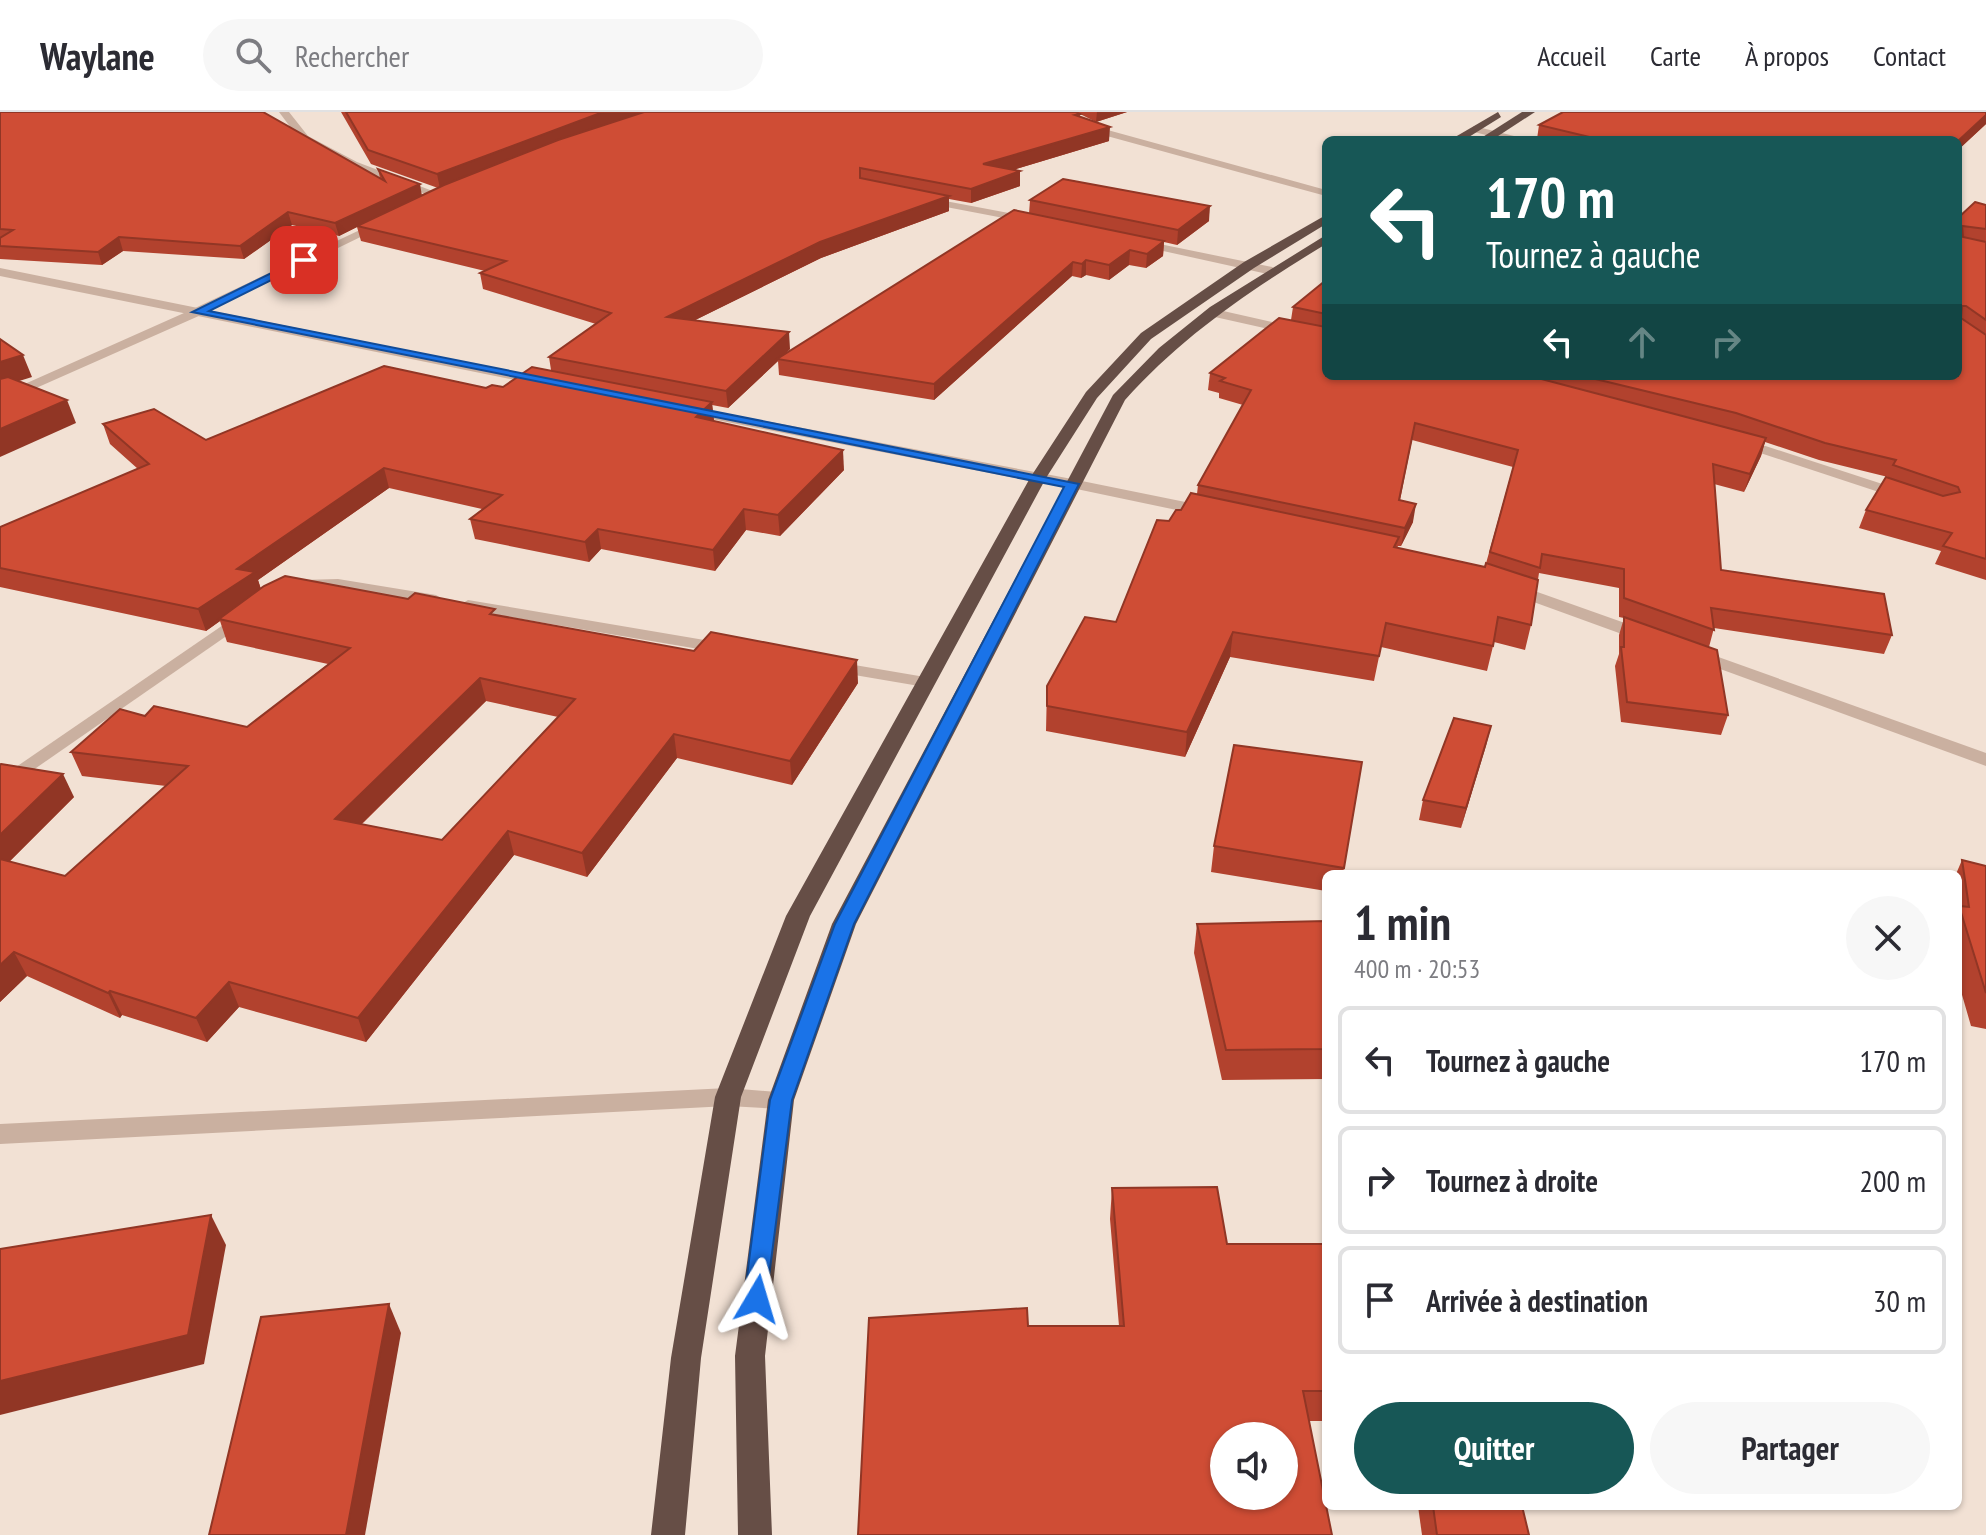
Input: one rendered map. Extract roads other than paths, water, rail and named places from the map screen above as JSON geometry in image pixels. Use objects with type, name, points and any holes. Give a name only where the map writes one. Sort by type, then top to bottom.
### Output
[{"type":"highway","points":[[1463,136],[1502,112]]},
{"type":"highway","points":[[1491,136],[1530,112]]},
{"type":"highway","points":[[668,1535],[686,1358],[728,1097],[798,916],[1061,438],[1118,363],[1146,336],[1249,265],[1322,221]]},
{"type":"highway","points":[[755,1535],[750,1356],[781,1100],[844,924],[1118,398],[1144,367],[1210,312],[1322,241]]},
{"type":"street","points":[[284,112],[304,138],[353,164],[438,195]]},
{"type":"street","points":[[1060,112],[1100,131],[1152,147],[1322,192]]},
{"type":"street","points":[[1474,129],[1487,136]]},
{"type":"street","points":[[423,202],[451,190]]},
{"type":"street","points":[[911,197],[1047,224]]},
{"type":"street","points":[[0,400],[197,312],[395,216]]},
{"type":"street","points":[[1125,239],[1272,271]]},
{"type":"street","points":[[0,272],[557,384]]},
{"type":"street","points":[[1210,312],[1322,337]]},
{"type":"street","points":[[666,406],[1228,516]]},
{"type":"street","points":[[1725,436],[1914,498]]},
{"type":"street","points":[[1488,581],[1986,760]]},
{"type":"street","points":[[288,590],[300,585],[338,584],[740,651]]},
{"type":"street","points":[[0,787],[264,602]]},
{"type":"street","points":[[817,664],[925,682]]},
{"type":"street","points":[[0,1134],[728,1097],[781,1100]]}]
